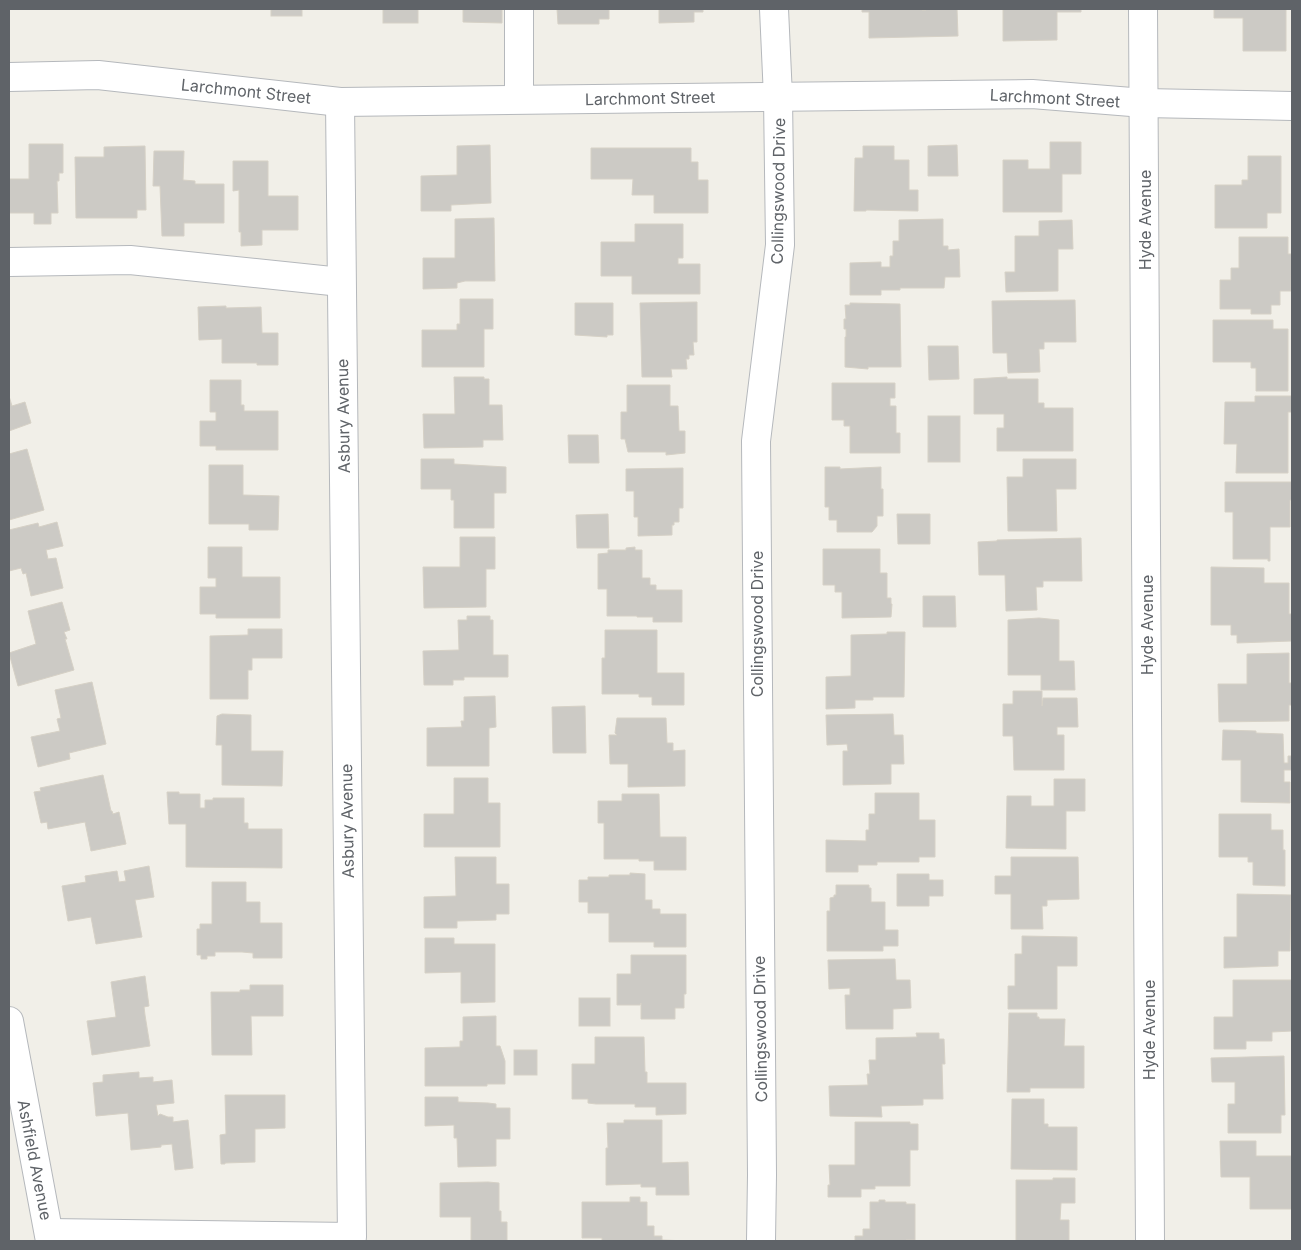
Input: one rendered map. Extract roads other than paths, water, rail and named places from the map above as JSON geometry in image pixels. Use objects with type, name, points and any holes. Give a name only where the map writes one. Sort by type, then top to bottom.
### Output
[{"type":"street","points":[[519,9],[519,99]]},
{"type":"street","name":"Collingswood Drive","points":[[761,1241],[756,441],[780,245],[778,97],[774,9]]},
{"type":"street","name":"Hyde Avenue","points":[[1143,9],[1150,1241]]},
{"type":"street","name":"Larchmont Street","points":[[9,77],[98,75],[340,102],[1032,94],[1144,103],[1292,106]]},
{"type":"street","name":"Asbury Avenue","points":[[50,1237],[352,1237],[340,102]]},
{"type":"street","points":[[9,262],[130,260],[342,282]]},
{"type":"street","name":"Ashfield Avenue","points":[[9,1021],[50,1237]]}]
